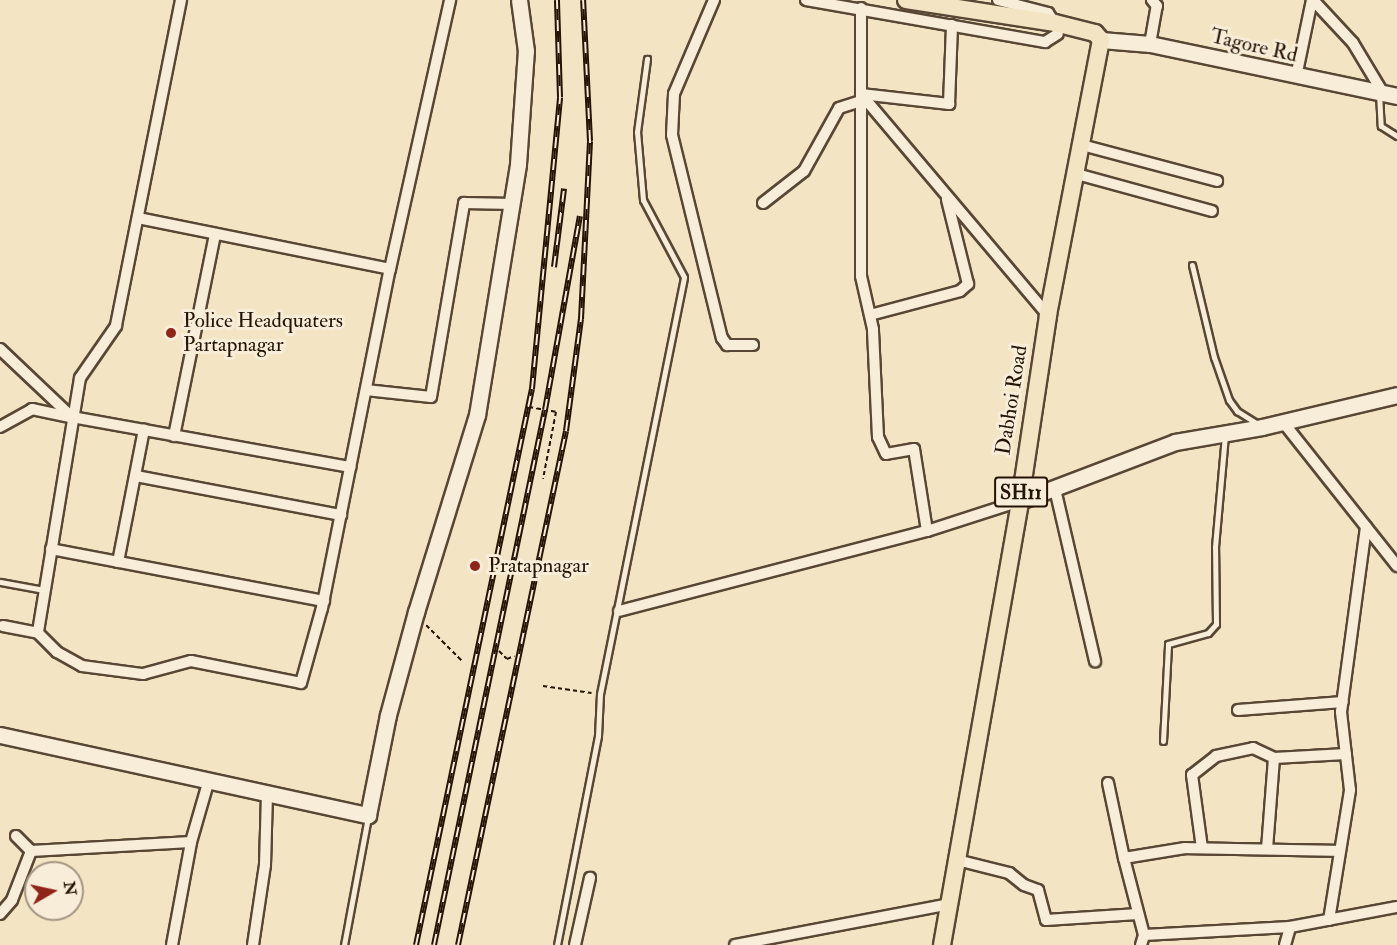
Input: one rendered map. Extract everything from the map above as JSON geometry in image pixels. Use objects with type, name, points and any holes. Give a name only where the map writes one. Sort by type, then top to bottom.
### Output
[{"type":"main road","points":[[906,0],[1022,21],[1046,20],[1095,33],[1101,40]]},
{"type":"main road","name":"Dabhoi Road","points":[[942,945],[1020,501],[1048,315],[1078,144],[1101,40]]},
{"type":"street","points":[[38,633],[80,378],[116,326],[181,0]]},
{"type":"street","points":[[3,626],[38,633],[57,652],[82,666],[143,674],[191,661],[301,683],[324,601],[390,269],[450,0]]},
{"type":"street","points":[[0,735],[208,783],[368,815],[388,715],[477,415],[513,204],[526,51],[519,0]]},
{"type":"street","points":[[714,0],[674,94],[672,135],[722,338],[727,345],[753,345]]},
{"type":"street","points":[[806,0],[1045,42],[1046,20],[998,0]]},
{"type":"street","points":[[1150,44],[1157,6],[1152,0]]},
{"type":"street","points":[[1296,77],[1312,0]]},
{"type":"street","points":[[1312,0],[1353,43],[1386,94]]},
{"type":"street","points":[[861,8],[861,276],[870,315],[878,438],[886,454],[914,448],[927,531]]},
{"type":"street","points":[[763,203],[804,171],[839,108],[861,98],[949,104],[952,26]]},
{"type":"street","name":"Tagore Rd","points":[[1101,40],[1150,44],[1296,77],[1386,94]]},
{"type":"street","points":[[861,98],[1048,315]]},
{"type":"street","points":[[1078,144],[1217,181]]},
{"type":"street","points":[[1073,173],[1212,211]]},
{"type":"street","points":[[870,315],[960,291],[968,284],[945,195]]},
{"type":"street","points":[[366,390],[431,397],[464,204],[513,204]]},
{"type":"street","points":[[138,218],[390,269]]},
{"type":"street","points":[[174,436],[215,234]]},
{"type":"street","points":[[0,349],[72,417]]},
{"type":"street","points":[[619,611],[927,531],[1055,489],[1175,442],[1262,427],[1397,394]]},
{"type":"street","points":[[0,427],[32,409],[351,467]]},
{"type":"street","points":[[1282,422],[1397,566]]},
{"type":"street","points":[[118,562],[144,430]]},
{"type":"street","points":[[135,476],[341,515]]},
{"type":"street","points":[[1055,489],[1095,661]]},
{"type":"street","points":[[1329,920],[1350,790],[1343,702],[1366,527]]},
{"type":"street","points":[[51,549],[324,601]]},
{"type":"street","points":[[1238,710],[1343,702]]},
{"type":"street","points":[[1202,848],[1190,783],[1195,770],[1223,753],[1253,748],[1274,758],[1346,754]]},
{"type":"street","points":[[1267,849],[1274,758]]},
{"type":"street","points":[[172,945],[191,842],[208,783]]},
{"type":"street","points":[[1107,783],[1142,940],[1290,927],[1397,907]]},
{"type":"street","points":[[254,945],[265,865],[267,795]]},
{"type":"street","points":[[16,837],[31,851],[191,842]]},
{"type":"street","points":[[1124,858],[1202,848],[1341,851]]},
{"type":"street","points":[[0,914],[12,900],[31,851]]},
{"type":"street","points":[[957,860],[1009,873],[1024,885],[1038,890],[1046,920],[1138,914]]},
{"type":"street","points":[[575,945],[590,878]]},
{"type":"street","points":[[735,945],[950,904]]},
{"type":"street","points":[[1285,945],[1290,927]]},
{"type":"street","points":[[794,933],[796,945]]},
{"type":"lane","points":[[557,945],[598,736],[600,694],[619,611],[684,277],[642,200],[637,132],[647,59]]},
{"type":"lane","points":[[1386,94],[1377,111],[1381,126],[1397,136]]},
{"type":"lane","points":[[1192,265],[1214,357],[1229,400],[1237,411],[1262,427]]},
{"type":"lane","points":[[1163,741],[1168,645],[1208,633],[1216,624],[1215,547],[1225,433]]},
{"type":"lane","points":[[0,582],[44,590]]},
{"type":"lane","points":[[344,945],[368,815]]},
{"type":"path","points":[[529,407],[556,412],[543,479]]},
{"type":"path","points":[[416,615],[462,661]]},
{"type":"path","points":[[499,651],[507,659],[514,656]]},
{"type":"path","points":[[543,686],[600,694]]},
{"type":"railway","points":[[416,945],[532,389],[560,97],[557,0]]},
{"type":"railway","points":[[458,945],[566,431],[581,319],[590,141],[583,0]]},
{"type":"railway","points":[[554,267],[564,189]]},
{"type":"railway","points":[[434,945],[545,410],[580,216]]},
{"type":"place","name":"Police Headquaters Partapnagar","points":[[171,333]]},
{"type":"place","name":"Pratapnagar","points":[[475,566]]}]
